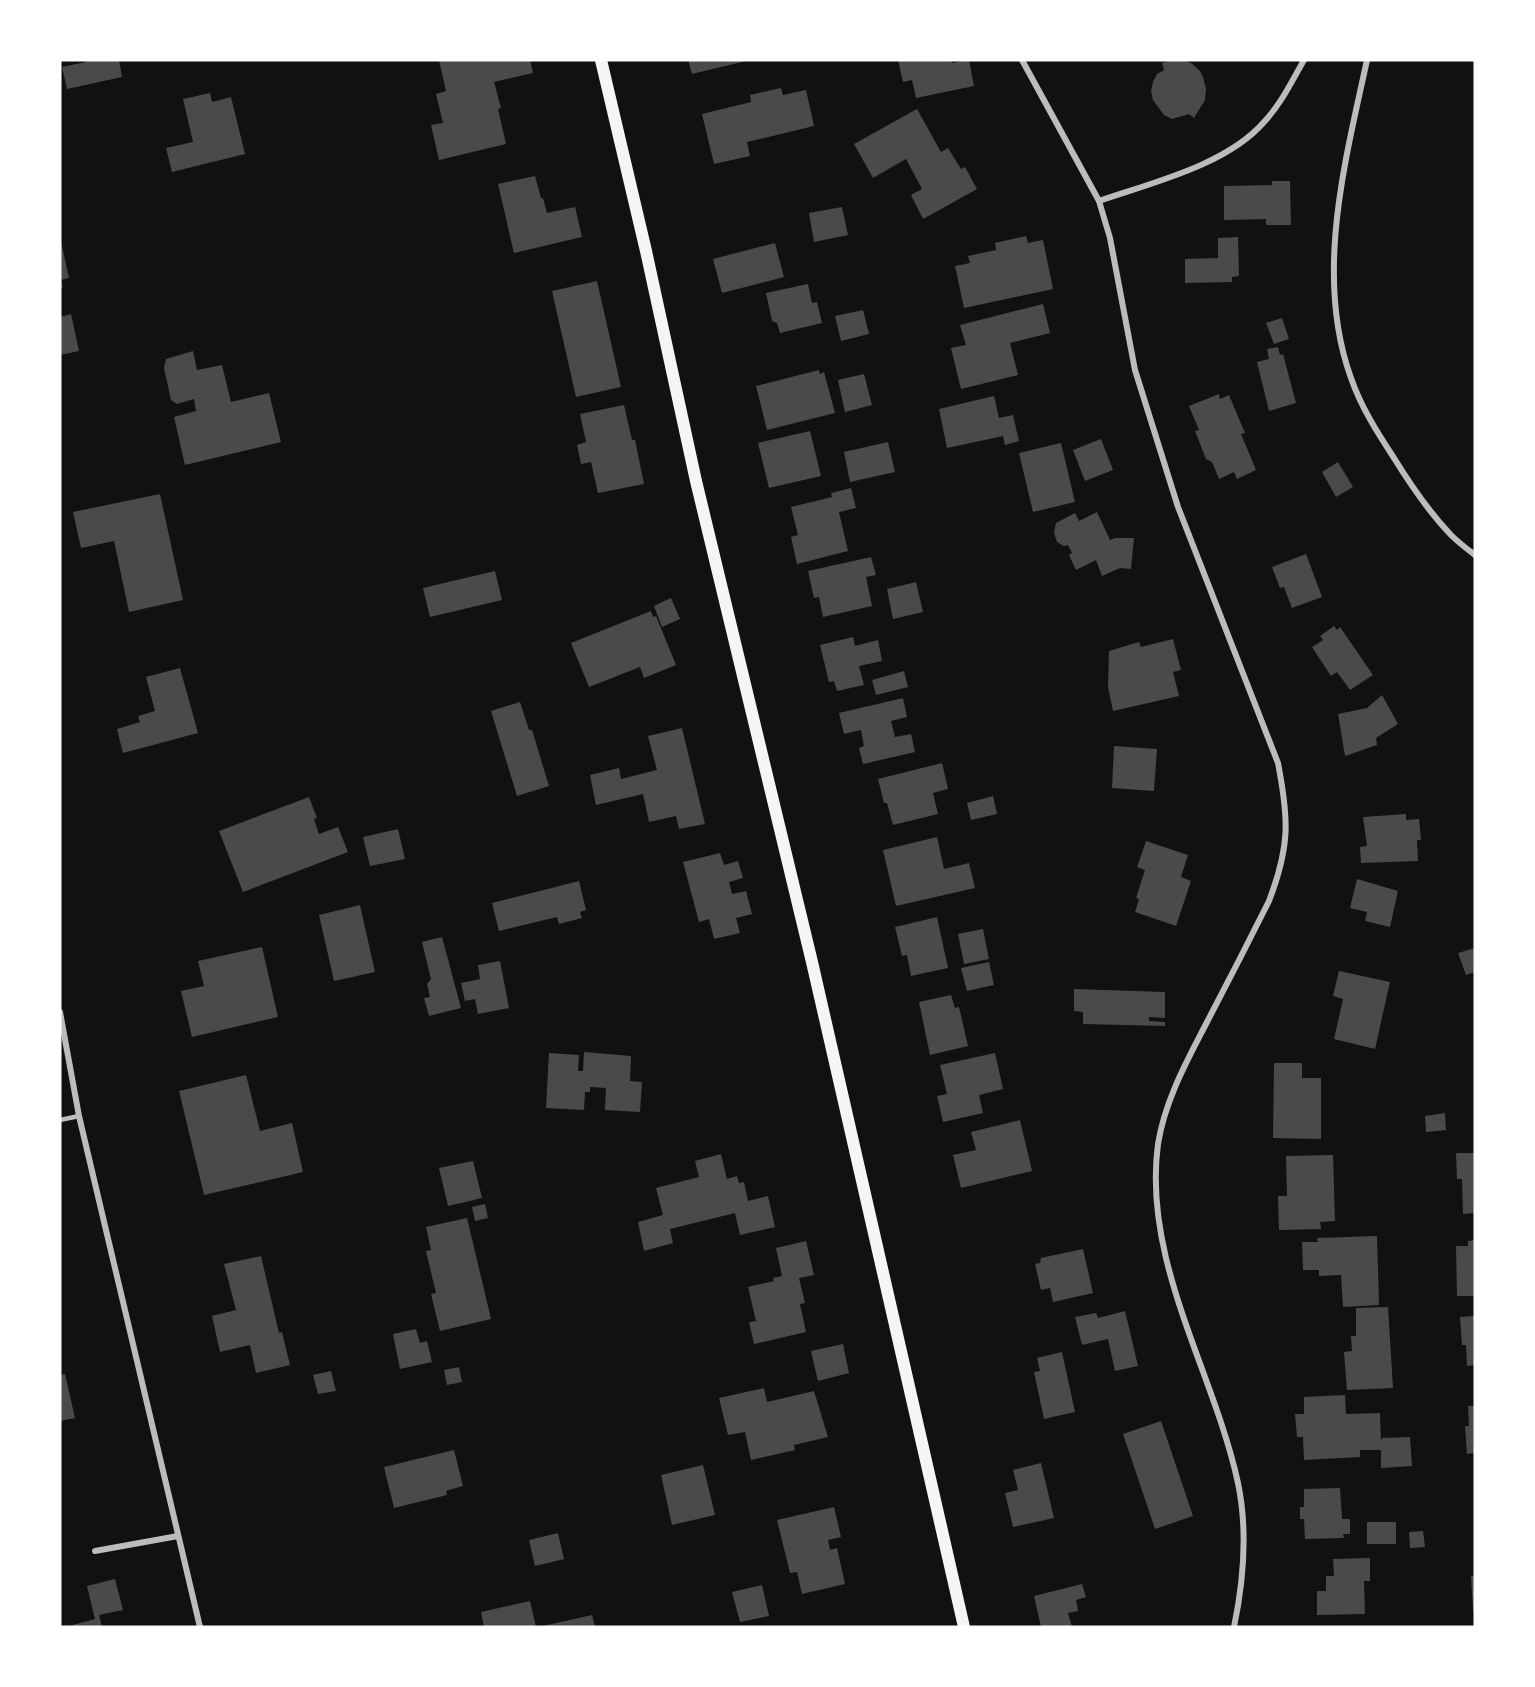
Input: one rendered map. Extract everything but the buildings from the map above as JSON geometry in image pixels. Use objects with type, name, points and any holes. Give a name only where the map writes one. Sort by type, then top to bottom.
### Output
[{"type":"main road","points":[[601,60],[646,251],[696,482],[812,962],[964,1627]]},
{"type":"street","points":[[1022,60],[1099,201],[1110,238],[1121,302],[1139,382],[1179,507],[1278,763],[1286,805],[1286,845],[1279,875],[1269,901],[1179,1079],[1166,1110],[1158,1143],[1155,1177],[1160,1229],[1176,1294],[1230,1452],[1238,1485],[1245,1535],[1242,1586],[1234,1627]]},
{"type":"street","points":[[1099,201],[1222,155],[1251,135],[1264,122],[1285,93],[1304,60]]},
{"type":"street","points":[[1367,60],[1349,143],[1335,225],[1333,268],[1339,332],[1350,377],[1369,419],[1409,482],[1451,536],[1475,555]]},
{"type":"street","points":[[60,1012],[79,1116],[200,1627]]},
{"type":"street","points":[[95,1551],[178,1536]]},
{"type":"lane","points":[[60,1120],[79,1116]]}]
